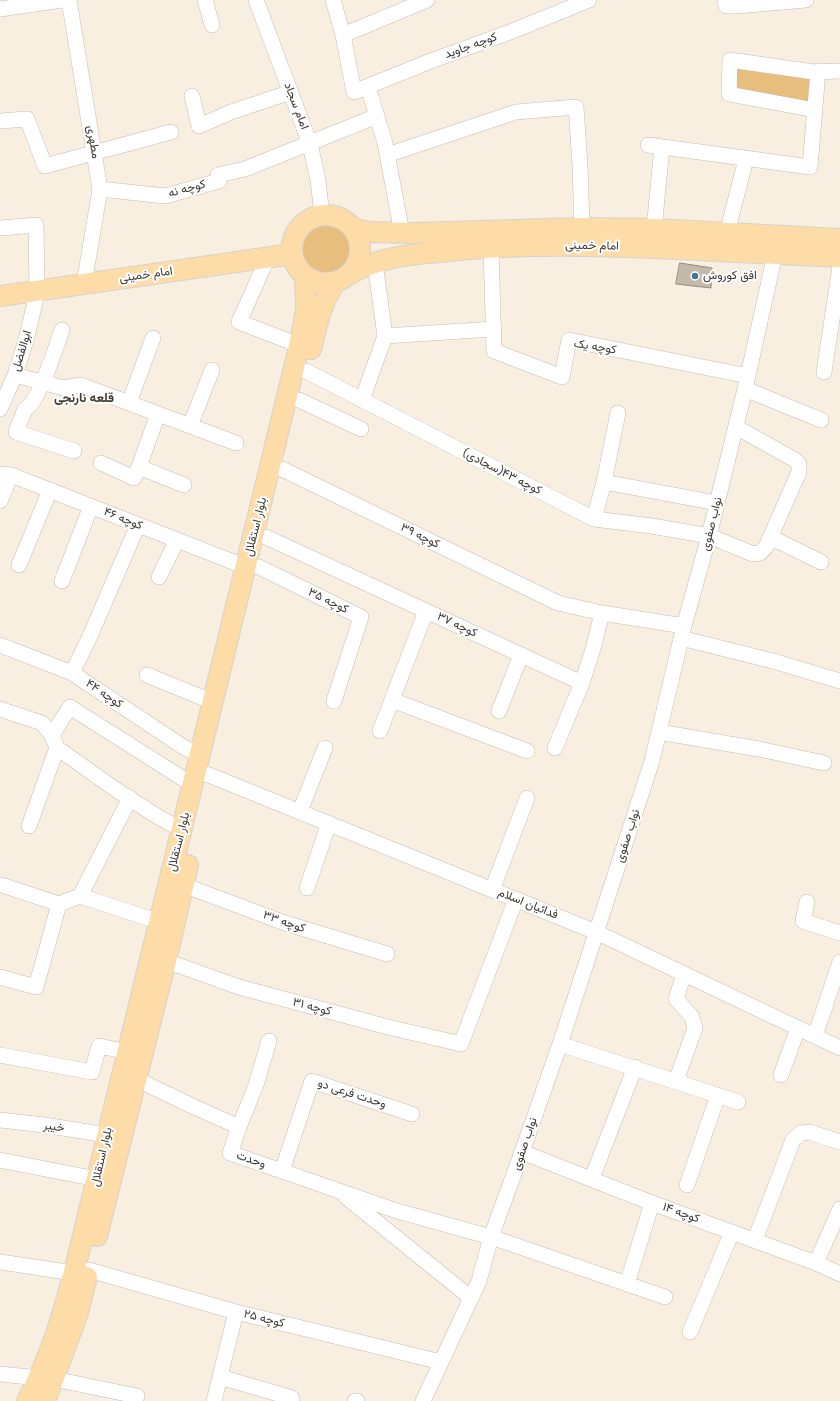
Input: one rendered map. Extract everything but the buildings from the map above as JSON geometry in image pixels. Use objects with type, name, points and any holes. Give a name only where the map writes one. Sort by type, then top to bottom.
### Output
[{"type":"main road","points":[[322,215],[333,216],[344,220],[352,227],[358,236],[360,257],[355,267],[342,279],[325,284],[314,282],[298,270],[292,254],[292,243],[296,233],[303,224],[312,218],[322,215]]},
{"type":"main road","name":"امام خمینی","points":[[352,227],[370,232],[402,233],[582,228],[654,229],[840,239]]},
{"type":"main road","name":"امام خمینی","points":[[342,279],[375,262],[397,256],[491,248],[581,245],[840,257]]},
{"type":"main road","name":"امام خمینی","points":[[0,296],[292,254]]},
{"type":"main road","name":"بلوار استقلال","points":[[81,1271],[97,1180],[107,1135],[182,830],[200,772],[252,567],[306,311],[305,276]]},
{"type":"main road","name":"بلوار استقلال","points":[[44,1401],[46,1378],[64,1311],[81,1271],[136,1079],[166,961],[183,885],[200,772],[213,702],[252,567],[266,536],[321,311],[330,291],[342,279]]},
{"type":"main road","name":"بلوار استقلال","points":[[27,1401],[46,1378]]},
{"type":"street","points":[[0,9],[62,0]]},
{"type":"street","name":"مطهری","points":[[69,0],[100,189],[84,284]]},
{"type":"street","points":[[205,0],[212,25]]},
{"type":"street","name":"امام سجاد","points":[[256,0],[310,144],[318,180],[322,215]]},
{"type":"street","points":[[333,0],[343,35],[427,0]]},
{"type":"street","name":"کوچه جاوید","points":[[343,35],[354,92],[590,0]]},
{"type":"street","points":[[725,0],[726,6],[736,6],[806,0]]},
{"type":"street","points":[[815,110],[729,94],[730,60],[818,72],[840,71]]},
{"type":"street","points":[[654,229],[655,146],[810,167],[818,72]]},
{"type":"street","points":[[368,87],[387,155],[402,233]]},
{"type":"street","points":[[192,96],[199,126],[231,112],[291,92]]},
{"type":"street","points":[[387,155],[516,112],[576,107],[582,228]]},
{"type":"street","points":[[310,144],[377,116]]},
{"type":"street","points":[[0,121],[27,119],[45,166],[171,132]]},
{"type":"street","name":"کوچه نه","points":[[100,189],[165,196],[219,181],[218,175],[245,169],[310,144]]},
{"type":"street","points":[[727,233],[746,159]]},
{"type":"street","name":"ابوالفضل","points":[[0,410],[15,376],[26,340],[37,291],[36,225],[1,228]]},
{"type":"street","points":[[385,336],[494,329],[491,248]]},
{"type":"street","name":"نواب صفوی","points":[[423,1401],[478,1281],[491,1237],[560,1044],[652,761],[683,632],[709,536],[747,383],[775,254]]},
{"type":"street","points":[[268,257],[239,322],[299,345]]},
{"type":"street","points":[[362,400],[385,336],[375,262]]},
{"type":"street","points":[[824,372],[840,267]]},
{"type":"street","name":"کوچه یک","points":[[494,329],[494,351],[562,377],[569,340],[747,383]]},
{"type":"street","points":[[62,330],[43,382],[29,407],[25,409],[16,432],[74,450]]},
{"type":"street","points":[[129,403],[153,338]]},
{"type":"street","points":[[190,426],[212,370]]},
{"type":"street","name":"کوچه ۴۳(سجادی)","points":[[306,371],[594,519],[652,526],[709,536],[753,554],[760,553],[766,547],[770,537]]},
{"type":"street","points":[[15,376],[64,388],[81,385],[236,443]]},
{"type":"street","points":[[747,383],[821,420]]},
{"type":"street","points":[[299,400],[361,429]]},
{"type":"street","points":[[594,519],[604,482],[618,413]]},
{"type":"street","points":[[101,463],[134,478],[158,414]]},
{"type":"street","points":[[736,427],[795,460],[799,464],[799,472],[770,537],[821,562]]},
{"type":"street","points":[[139,467],[184,485]]},
{"type":"street","name":"کوچه ۳۹","points":[[282,469],[558,603],[683,632],[840,681]]},
{"type":"street","points":[[0,501],[5,474]]},
{"type":"street","name":"کوچه ۴۶","points":[[5,474],[252,567]]},
{"type":"street","points":[[604,482],[717,503]]},
{"type":"street","points":[[19,565],[50,490]]},
{"type":"street","points":[[62,581],[91,506]]},
{"type":"street","points":[[72,672],[90,636],[138,524]]},
{"type":"street","name":"کوچه ۳۷","points":[[266,536],[582,683]]},
{"type":"street","points":[[159,577],[177,540]]},
{"type":"street","name":"کوچه ۳۵","points":[[252,567],[361,617],[334,701]]},
{"type":"street","points":[[380,731],[426,611]]},
{"type":"street","points":[[555,748],[582,683],[593,649],[602,613]]},
{"type":"street","name":"کوچه ۴۴","points":[[0,645],[72,672],[182,746],[200,772]]},
{"type":"street","points":[[499,711],[521,655]]},
{"type":"street","points":[[147,675],[213,702]]},
{"type":"street","points":[[392,700],[527,751]]},
{"type":"street","points":[[29,826],[54,741],[70,707],[200,772]]},
{"type":"street","points":[[0,709],[42,723],[54,741],[115,789],[155,815],[182,830]]},
{"type":"street","points":[[659,732],[759,749],[824,763]]},
{"type":"street","points":[[300,811],[325,748]]},
{"type":"street","name":"فدائیان اسلام","points":[[200,772],[300,811],[596,932],[840,1048]]},
{"type":"street","points":[[80,896],[130,798]]},
{"type":"street","points":[[492,890],[527,798]]},
{"type":"street","points":[[306,888],[329,823]]},
{"type":"street","name":"کوچه ۳۳","points":[[183,885],[285,923],[387,954]]},
{"type":"street","points":[[2,886],[59,904],[80,896],[160,922]]},
{"type":"street","name":"کوچه ۳۱","points":[[166,961],[239,987],[381,1025],[460,1044],[516,899]]},
{"type":"street","points":[[807,902],[803,921],[840,933]]},
{"type":"street","points":[[0,977],[36,987],[59,904]]},
{"type":"street","points":[[815,1036],[840,962]]},
{"type":"street","points":[[676,1080],[695,1028],[692,1017],[676,999],[684,974]]},
{"type":"street","points":[[781,1075],[798,1028]]},
{"type":"street","points":[[136,1079],[239,1127],[256,1085],[269,1041]]},
{"type":"street","points":[[560,1044],[676,1080],[738,1102]]},
{"type":"street","points":[[0,1056],[92,1072],[99,1046],[128,1052]]},
{"type":"street","points":[[592,1178],[634,1067]]},
{"type":"street","name":"وحدت فرعی دو","points":[[282,1171],[312,1081],[412,1114]]},
{"type":"street","points":[[687,1185],[718,1095]]},
{"type":"street","name":"خیبر","points":[[0,1120],[107,1135]]},
{"type":"street","name":"وحدت","points":[[239,1127],[230,1153],[397,1211],[491,1237],[665,1297]]},
{"type":"street","points":[[755,1240],[793,1140],[801,1133],[809,1132],[840,1142]]},
{"type":"street","name":"کوچه ۱۴","points":[[522,1152],[592,1178],[652,1203],[816,1263],[840,1274]]},
{"type":"street","points":[[0,1160],[97,1180]]},
{"type":"street","name":"وحدت","points":[[337,1190],[471,1298]]},
{"type":"street","points":[[628,1284],[652,1203]]},
{"type":"street","points":[[816,1263],[840,1209]]},
{"type":"street","points":[[690,1332],[732,1232]]},
{"type":"street","name":"کوچه ۲۵","points":[[0,1262],[81,1271],[236,1312],[441,1362]]},
{"type":"street","points":[[214,1401],[236,1312]]},
{"type":"street","points":[[0,1374],[46,1378],[137,1396]]},
{"type":"street","points":[[220,1377],[292,1398]]},
{"type":"shaded area","points":[[730,60],[814,72],[815,110],[729,94]]},
{"type":"shaded area","points":[[325,224],[335,226],[344,232],[350,241],[352,251],[350,261],[344,270],[335,276],[325,278],[315,276],[306,270],[300,261],[298,251],[300,241],[306,232],[315,226]]},
{"type":"place","name":"افق کوروش","points":[[695,276]]},
{"type":"district","name":"قلعه نارنجی","points":[[84,399]]}]
